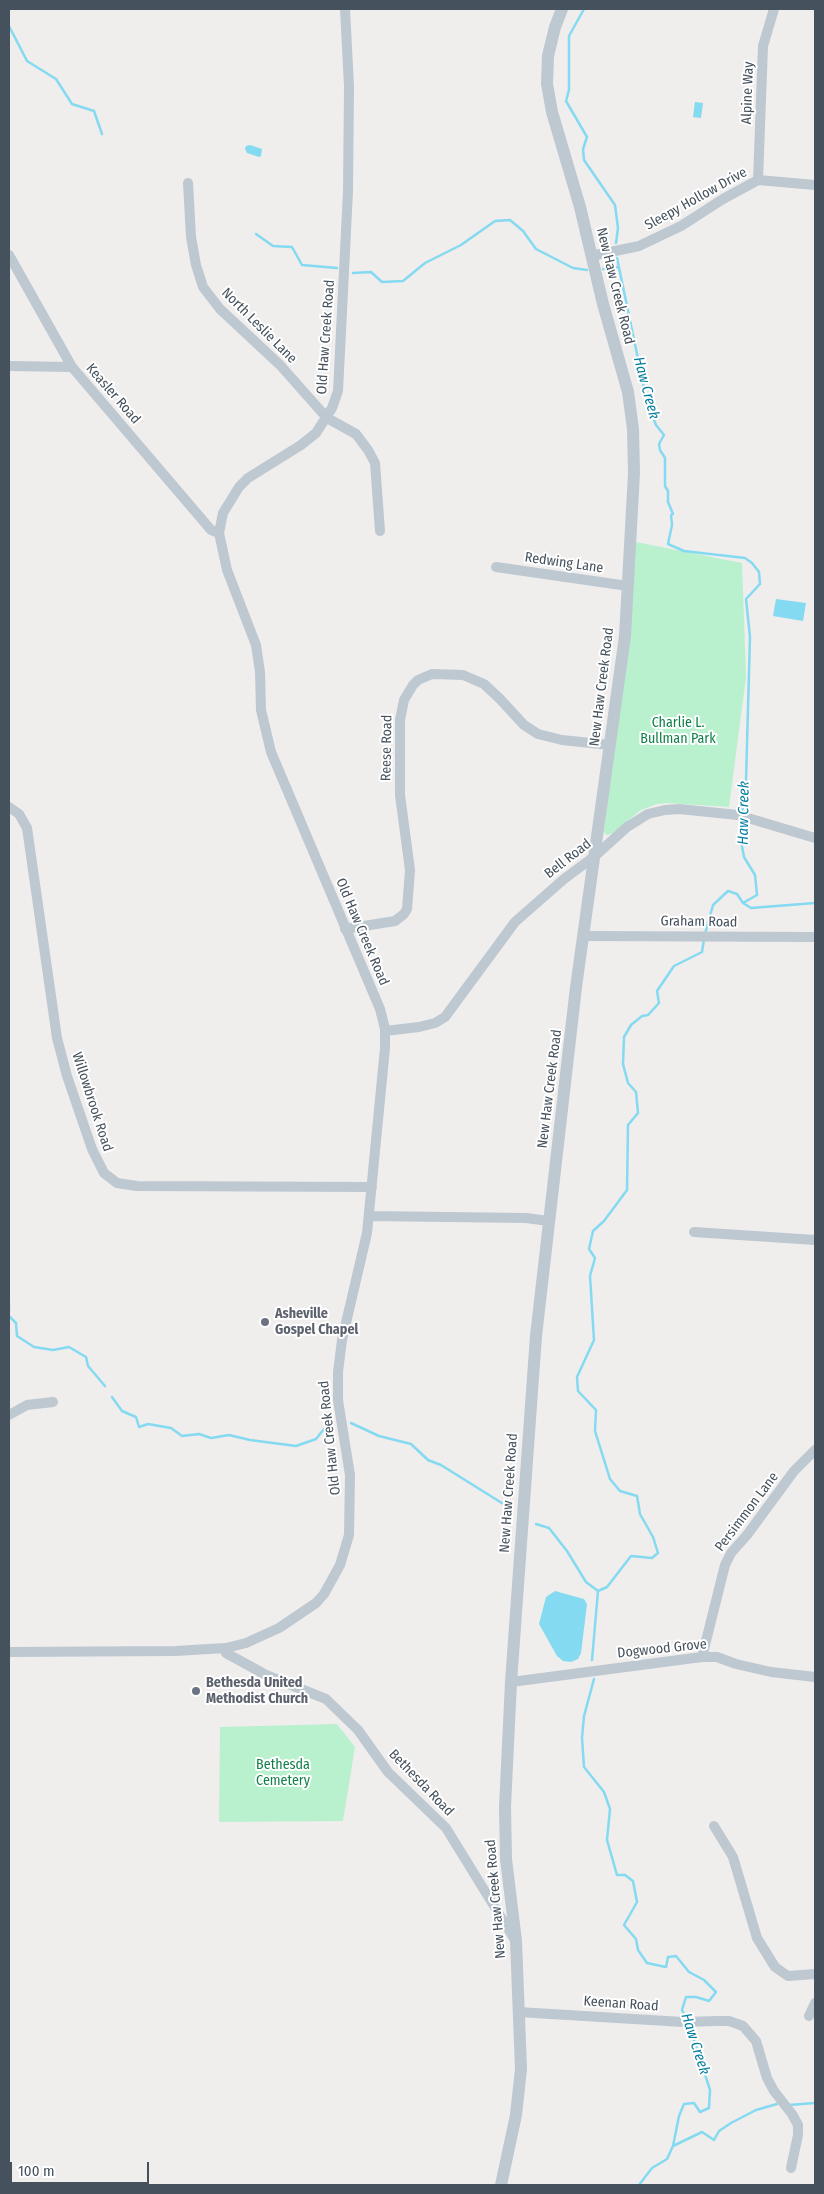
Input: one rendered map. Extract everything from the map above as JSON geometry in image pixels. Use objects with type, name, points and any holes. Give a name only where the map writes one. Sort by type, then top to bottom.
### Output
[{"type":"street","name":"Old Haw Creek Road","points":[[9,1652],[175,1651],[226,1648],[260,1637],[279,1628],[316,1603],[324,1594],[345,1551],[349,1535],[350,1475],[338,1400],[338,1372],[342,1340],[360,1268],[369,1216],[385,1031],[380,1009],[271,752],[263,719],[256,646],[227,570],[219,533],[223,513],[239,487],[260,469],[308,440],[316,433],[327,418],[338,391],[341,360],[349,113],[345,9]]},
{"type":"street","name":"New Haw Creek Road","points":[[501,2185],[519,2093],[521,2069],[516,1941],[509,1892],[505,1830],[511,1682],[536,1336],[583,936],[625,636],[634,473],[633,429],[628,392],[591,256],[578,199],[552,112],[547,84],[548,56],[555,27],[562,9]]},
{"type":"street","name":"Alpine Way","points":[[758,180],[763,46],[774,9]]},
{"type":"street","name":"Sleepy Hollow Drive","points":[[591,256],[639,246],[681,226],[722,199],[758,180],[815,185]]},
{"type":"street","name":"North Leslie Lane","points":[[188,183],[191,237],[196,265],[204,287],[220,309],[280,365],[327,418],[356,434],[375,463],[380,532]]},
{"type":"street","name":"Keasler Road","points":[[9,255],[72,367],[212,530],[219,533]]},
{"type":"street","points":[[9,366],[72,367]]},
{"type":"street","name":"Redwing Lane","points":[[496,568],[628,586]]},
{"type":"street","name":"Reese Road","points":[[345,929],[394,921],[404,914],[407,909],[410,870],[400,794],[400,720],[404,700],[418,680],[432,674],[463,675],[484,684],[524,725],[538,734],[562,740],[610,744]]},
{"type":"street","name":"Willowbrook Road","points":[[9,806],[19,814],[27,828],[55,1030],[67,1076],[92,1149],[104,1173],[117,1183],[137,1186],[372,1186]]},
{"type":"street","name":"Bell Road","points":[[385,1031],[419,1027],[435,1023],[444,1017],[515,922],[564,879],[595,856],[638,819],[653,812],[679,809],[743,816],[815,838]]},
{"type":"street","name":"Graham Road","points":[[583,936],[815,937]]},
{"type":"street","points":[[369,1216],[526,1218],[549,1221]]},
{"type":"street","points":[[694,1232],[815,1240]]},
{"type":"street","points":[[9,1415],[27,1405],[53,1402]]},
{"type":"street","name":"Persimmon Lane","points":[[702,1656],[725,1565],[730,1553],[747,1535],[794,1471],[815,1450]]},
{"type":"street","name":"Bethesda Road","points":[[226,1648],[226,1653],[266,1675],[326,1699],[358,1730],[388,1772],[446,1828],[516,1941]]},
{"type":"street","name":"Dogwood Grove","points":[[511,1682],[702,1656],[717,1657],[736,1664],[771,1672],[815,1677]]},
{"type":"street","points":[[714,1826],[733,1857],[757,1938],[775,1967],[788,1976],[815,1974]]},
{"type":"street","points":[[809,2016],[815,2003]]},
{"type":"street","name":"Keenan Road","points":[[518,2012],[683,2022],[729,2022],[743,2026],[752,2035],[760,2050],[767,2078],[774,2091],[798,2125],[798,2135],[791,2168]]},
{"type":"green space","name":"Charlie L. Bullman Park","points":[[636,542],[742,563],[746,677],[729,807],[657,804],[641,810],[611,834],[607,835],[604,832]]},
{"type":"green space","name":"Bethesda Cemetery","points":[[337,1724],[355,1747],[343,1821],[219,1822],[220,1727]]},
{"type":"water","points":[[695,102],[703,103],[701,118],[693,117]]},
{"type":"water","points":[[250,145],[262,149],[261,156],[247,153],[246,146]]},
{"type":"water","points":[[776,599],[806,603],[803,621],[773,616]]},
{"type":"water","points":[[555,1591],[584,1599],[587,1604],[581,1653],[578,1659],[571,1662],[563,1661],[557,1656],[539,1624],[546,1597]]},
{"type":"waterway","name":"Haw Creek","points":[[584,9],[569,36],[569,90],[566,101],[587,137],[583,149],[584,160],[615,205],[618,228],[616,243]]},
{"type":"waterway","points":[[9,26],[27,61],[56,79],[72,104],[94,111],[102,134]]},
{"type":"waterway","points":[[353,273],[371,272],[382,282],[403,281],[425,263],[461,245],[495,221],[510,220],[523,231],[536,249],[573,268],[587,270]]},
{"type":"waterway","points":[[256,234],[273,246],[292,247],[302,265],[337,268]]},
{"type":"waterway","name":"Haw Creek","points":[[617,258],[647,402],[656,425],[664,435],[659,444],[665,458],[665,486],[668,491],[668,502],[673,514],[671,515],[672,525],[668,544],[684,551],[745,558],[759,572],[760,584],[746,599],[750,637],[746,780],[742,813]]},
{"type":"waterway","points":[[603,269],[618,267]]},
{"type":"waterway","name":"Haw Creek","points":[[742,819],[741,841],[744,857],[755,875],[757,895],[743,903]]},
{"type":"waterway","name":"Haw Creek","points":[[705,934],[713,905],[728,891],[737,894],[743,903],[751,908],[815,903]]},
{"type":"waterway","name":"Haw Creek","points":[[598,1591],[607,1587],[631,1556],[652,1558],[658,1553],[653,1537],[640,1514],[637,1496],[620,1491],[610,1479],[595,1431],[596,1410],[578,1391],[577,1377],[594,1340],[590,1276],[595,1258],[589,1249],[593,1231],[604,1221],[627,1190],[628,1125],[638,1113],[636,1092],[628,1083],[623,1064],[624,1037],[631,1025],[642,1016],[648,1015],[659,1003],[657,991],[674,966],[702,952],[704,939]]},
{"type":"waterway","points":[[9,1303],[9,1310]]},
{"type":"waterway","points":[[9,1316],[16,1323],[17,1336],[34,1347],[53,1350],[69,1347],[86,1357],[88,1366],[105,1386]]},
{"type":"waterway","points":[[112,1397],[122,1411],[136,1417],[139,1427],[148,1424],[171,1428],[182,1436],[199,1434],[211,1438],[229,1435],[250,1440],[296,1446],[316,1439],[324,1429],[333,1425]]},
{"type":"waterway","points":[[351,1423],[379,1436],[411,1444],[428,1460],[441,1465],[505,1505]]},
{"type":"waterway","points":[[536,1524],[549,1528],[567,1551],[586,1582],[598,1591]]},
{"type":"waterway","name":"Haw Creek","points":[[592,1660],[598,1591]]},
{"type":"waterway","name":"Haw Creek","points":[[594,1679],[584,1716],[582,1738],[584,1767],[604,1792],[610,1809],[607,1840],[617,1875],[625,1875],[633,1881],[637,1902],[624,1925],[636,1939],[638,1950],[647,1963],[666,1967],[668,1957],[676,1956],[689,1972],[704,1980],[716,1992],[709,2001],[696,1997],[686,1997],[682,2010],[687,2020]]},
{"type":"waterway","name":"Haw Creek","points":[[639,2185],[652,2168],[667,2159],[673,2146],[679,2116],[684,2104],[694,2103],[700,2112],[709,2108],[710,2090],[689,2025]]},
{"type":"waterway","points":[[789,2105],[815,2103]]},
{"type":"waterway","points":[[673,2146],[702,2132],[714,2140],[719,2131],[731,2123],[756,2110],[777,2104]]},
{"type":"place","name":"Asheville Gospel Chapel","points":[[265,1322]]},
{"type":"place","name":"Bethesda United Methodist Church","points":[[196,1691]]}]
